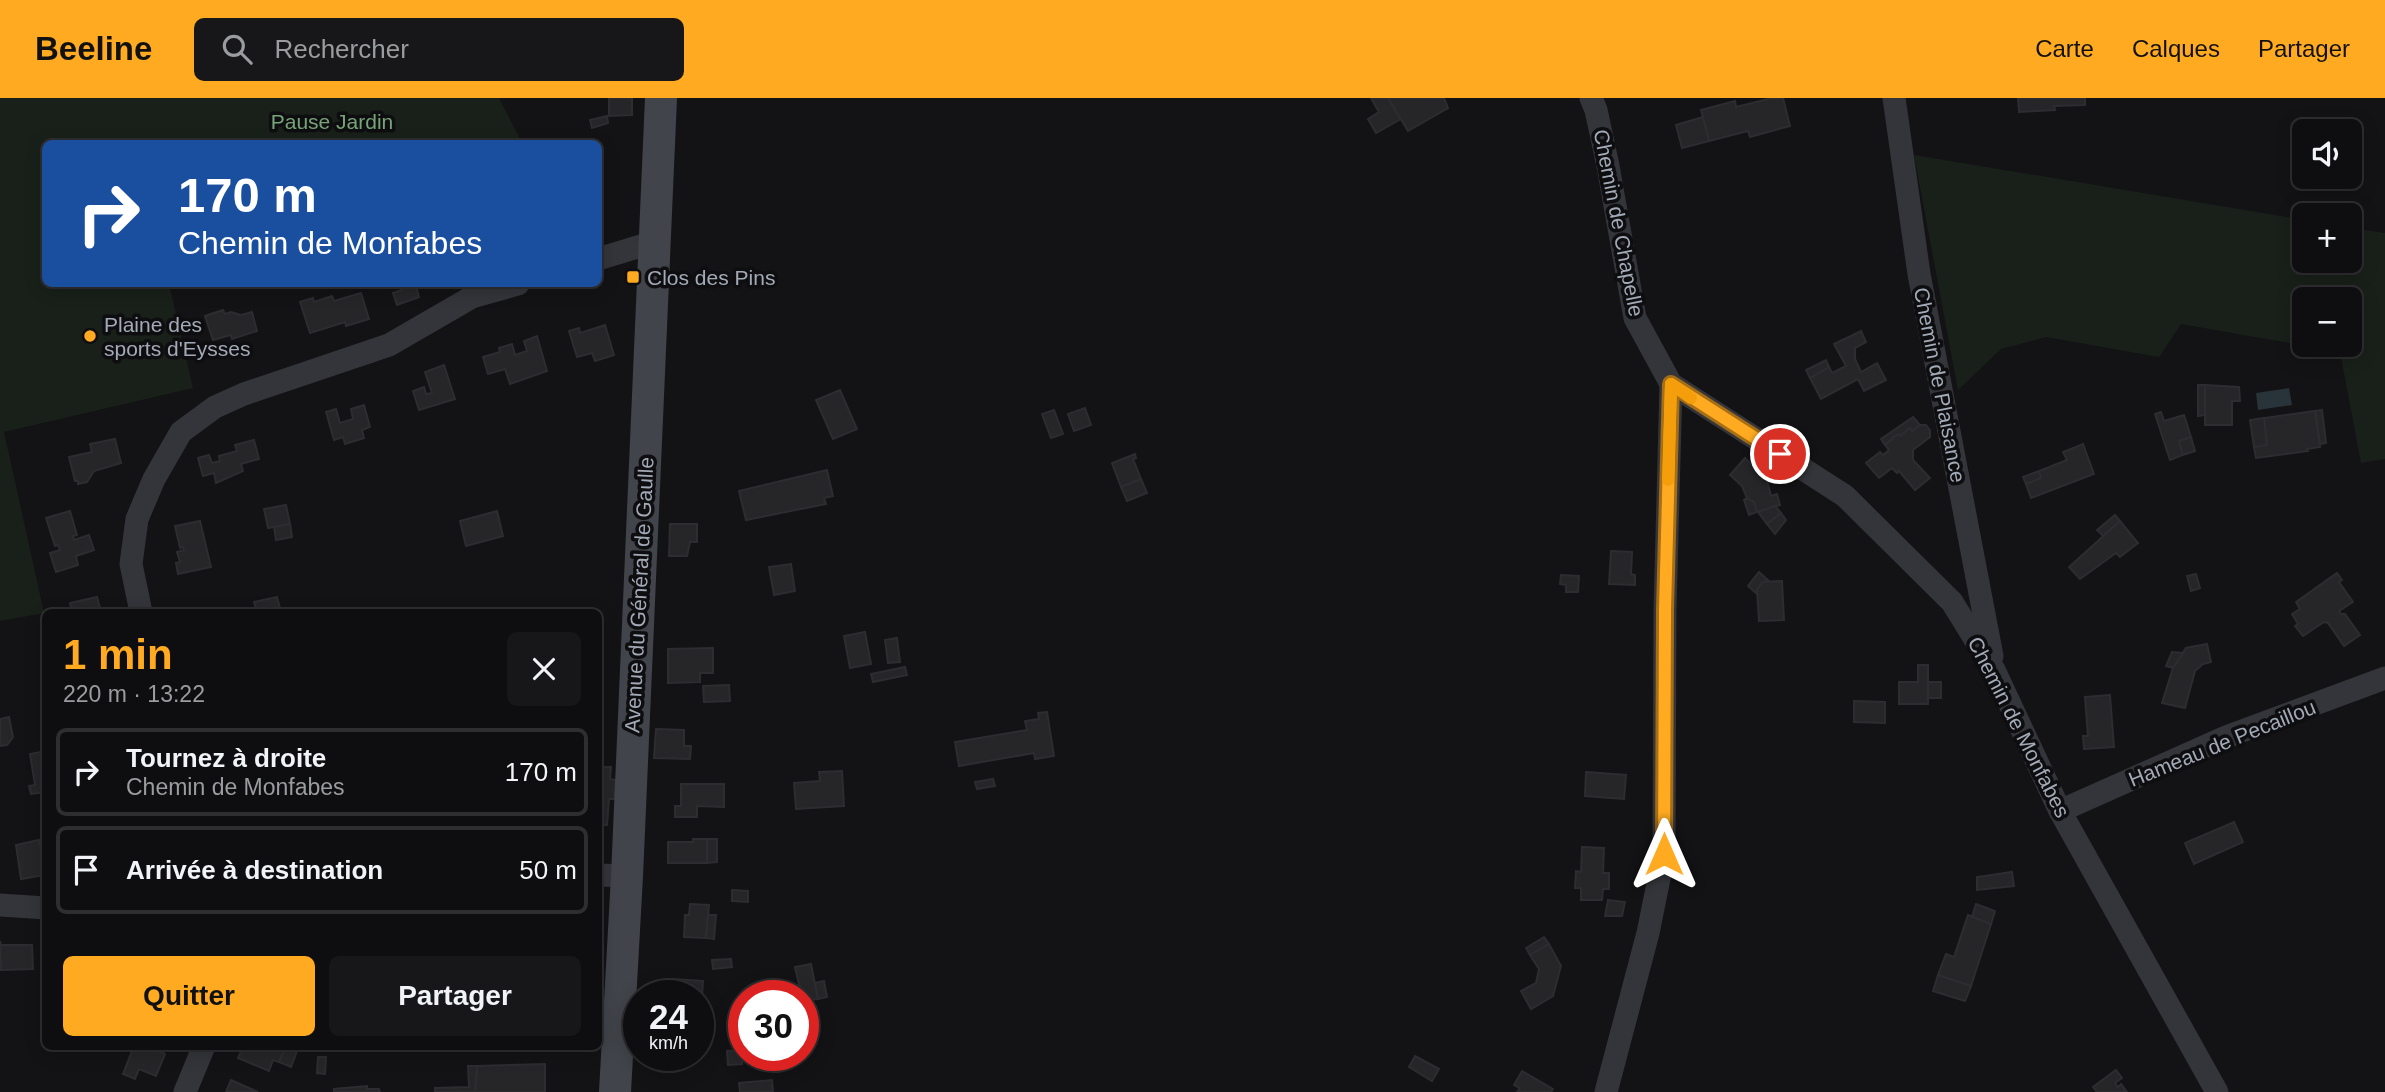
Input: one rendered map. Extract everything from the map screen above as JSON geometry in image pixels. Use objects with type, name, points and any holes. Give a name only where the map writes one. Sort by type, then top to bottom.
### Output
[{"type":"main road","name":"Avenue du Général de Gaulle","points":[[615,1092],[613,875],[662,98]]},
{"type":"street","name":"Chemin de Chapelle","points":[[1591,98],[1606,155],[1635,318],[1671,384]]},
{"type":"street","name":"Chemin de Plaisance","points":[[1894,98],[1919,274],[1994,670]]},
{"type":"street","points":[[602,258],[654,242]]},
{"type":"street","points":[[140,609],[131,564],[137,519],[154,479],[181,432],[215,407],[244,394],[389,345],[472,297],[507,287]]},
{"type":"street","points":[[1606,1092],[1648,933],[1664,854],[1665,597],[1671,384]]},
{"type":"street","name":"Chemin de Monfabes","points":[[1671,384],[1845,496],[1952,602],[1994,670],[2060,811],[2217,1092]]},
{"type":"street","name":"Hameau de Pecaillou","points":[[2060,811],[2226,737],[2385,678]]},
{"type":"street","points":[[0,905],[42,908]]},
{"type":"street","points":[[185,1092],[202,1050]]},
{"type":"green space","name":"Plaine des sports d'Eysses","points":[[0,98],[499,98],[520,140],[42,140],[42,287],[170,287],[193,388],[4,432],[43,609],[42,613],[0,621]]},
{"type":"green space","points":[[1914,155],[2292,218],[2292,273],[2362,273],[2362,230],[2385,233],[2385,459],[2361,463],[2341,357],[2362,357],[2362,287],[2292,287],[2292,344],[2181,324],[2159,357],[2046,337],[2001,349],[1958,390]]},
{"type":"shaded area","points":[[2289,388],[2292,405],[2258,410],[2256,393]]},
{"type":"building","points":[[609,98],[632,98],[632,115],[609,116]]},
{"type":"building","points":[[1371,98],[1388,98],[1401,119],[1376,133],[1368,119],[1379,112]]},
{"type":"building","points":[[1388,98],[1444,98],[1448,108],[1408,131]]},
{"type":"building","points":[[1783,98],[1790,126],[1750,137],[1748,131],[1709,141],[1701,110],[1735,101],[1736,107]]},
{"type":"building","points":[[2018,98],[2085,98],[2085,105],[2054,106],[2055,110],[2019,112]]},
{"type":"building","points":[[607,116],[608,123],[592,128],[590,120]]},
{"type":"building","points":[[1703,117],[1709,141],[1682,148],[1676,125]]},
{"type":"building","points":[[401,287],[416,287],[419,297],[397,305],[393,293],[402,290]]},
{"type":"building","points":[[361,293],[369,319],[346,326],[345,322],[310,333],[300,302],[313,298],[314,302],[332,296],[334,301]]},
{"type":"building","points":[[223,310],[225,314],[231,312],[241,315],[252,312],[257,331],[232,339],[231,335],[213,340],[205,316]]},
{"type":"building","points":[[605,325],[614,355],[595,361],[592,353],[577,357],[569,331],[579,328],[580,333]]},
{"type":"building","points":[[1861,331],[1866,342],[1855,348],[1855,359],[1861,372],[1877,363],[1886,380],[1864,391],[1858,379],[1821,399],[1810,378],[1829,367],[1832,373],[1846,366],[1834,344]]},
{"type":"building","points":[[537,336],[547,371],[510,384],[505,369],[488,374],[483,357],[500,352],[499,348],[512,344],[515,355],[527,351],[524,341]]},
{"type":"building","points":[[1826,360],[1829,367],[1810,378],[1806,370]]},
{"type":"building","points":[[444,365],[455,399],[419,410],[413,391],[424,387],[426,394],[432,393],[425,372]]},
{"type":"building","points":[[2198,385],[2205,385],[2205,415],[2198,416]]},
{"type":"building","points":[[2205,385],[2239,387],[2240,401],[2232,401],[2232,425],[2205,425]]},
{"type":"building","points":[[840,390],[857,429],[833,439],[816,400]]},
{"type":"building","points":[[364,405],[370,427],[362,430],[364,438],[345,444],[343,437],[334,440],[326,412],[336,409],[340,423],[353,419],[351,409]]},
{"type":"building","points":[[1085,408],[1091,425],[1074,431],[1068,414]]},
{"type":"building","points":[[1054,410],[1063,434],[1051,438],[1042,414]]},
{"type":"building","points":[[2322,410],[2326,443],[2320,444],[2315,411]]},
{"type":"building","points":[[2315,411],[2320,447],[2256,458],[2254,447],[2267,445],[2264,418]]},
{"type":"building","points":[[2161,412],[2164,421],[2184,415],[2191,437],[2179,441],[2183,455],[2170,460],[2155,414]]},
{"type":"building","points":[[1913,417],[1920,425],[1912,431],[1910,428],[1900,436],[1898,434],[1885,445],[1881,439]]},
{"type":"building","points":[[2264,418],[2267,445],[2254,447],[2250,420]]},
{"type":"building","points":[[1920,425],[1926,425],[1930,430],[1930,437],[1913,450],[1913,460],[1930,478],[1915,490],[1899,471],[1897,473],[1892,468],[1879,478],[1866,463],[1880,452],[1883,455],[1889,450],[1885,445],[1898,434],[1900,436],[1910,428],[1912,431]]},
{"type":"building","points":[[2191,437],[2195,451],[2183,455],[2179,441]]},
{"type":"building","points":[[115,439],[121,463],[94,471],[87,482],[78,484],[69,457],[92,452],[90,444]]},
{"type":"building","points":[[254,440],[259,459],[241,464],[243,471],[216,483],[214,473],[203,476],[198,458],[209,455],[212,463],[220,461],[219,456],[237,451],[235,445]]},
{"type":"building","points":[[2083,444],[2094,474],[2031,498],[2026,484],[2041,478],[2039,471],[2067,460],[2063,452]]},
{"type":"building","points":[[1135,454],[1136,458],[1133,459],[1141,479],[1121,487],[1112,463]]},
{"type":"building","points":[[1745,458],[1763,478],[1766,477],[1771,496],[1777,494],[1780,505],[1757,512],[1754,502],[1747,498],[1742,486],[1730,475]]},
{"type":"building","points":[[827,470],[833,496],[824,498],[826,504],[746,520],[739,491]]},
{"type":"building","points":[[2039,471],[2041,478],[2026,484],[2023,477]]},
{"type":"building","points":[[1141,479],[1147,493],[1127,501],[1121,487]]},
{"type":"building","points":[[1747,498],[1754,502],[1757,512],[1749,515],[1744,500]]},
{"type":"building","points":[[286,505],[290,524],[268,528],[264,509]]},
{"type":"building","points":[[1775,506],[1781,513],[1767,524],[1758,512]]},
{"type":"building","points":[[70,511],[77,535],[73,536],[74,540],[89,535],[94,550],[76,556],[78,565],[56,572],[50,553],[60,550],[58,545],[55,546],[46,518]]},
{"type":"building","points":[[497,511],[503,536],[466,546],[460,521]]},
{"type":"building","points":[[1781,513],[1786,520],[1775,534],[1767,524]]},
{"type":"building","points":[[2115,515],[2120,521],[2103,536],[2097,530]]},
{"type":"building","points":[[200,521],[211,567],[178,574],[176,563],[180,562],[177,552],[184,550],[183,547],[180,548],[175,526]]},
{"type":"building","points":[[2120,521],[2138,543],[2120,557],[2116,553],[2080,579],[2069,567]]},
{"type":"building","points":[[290,524],[292,537],[276,540],[274,527]]},
{"type":"building","points":[[670,524],[697,524],[697,542],[690,542],[687,556],[669,556]]},
{"type":"building","points":[[1611,551],[1632,552],[1631,574],[1635,575],[1635,585],[1609,584]]},
{"type":"building","points":[[791,564],[795,591],[774,595],[769,567]]},
{"type":"building","points":[[1759,572],[1769,581],[1763,582],[1757,589],[1757,594],[1748,586]]},
{"type":"building","points":[[2337,573],[2342,580],[2339,582],[2353,602],[2339,611],[2345,614],[2360,635],[2344,646],[2328,623],[2324,622],[2303,636],[2295,626],[2298,624],[2292,614],[2300,609],[2296,602]]},
{"type":"building","points":[[2196,574],[2200,588],[2191,591],[2187,576]]},
{"type":"building","points":[[1561,575],[1579,576],[1578,592],[1566,592],[1566,585],[1560,584]]},
{"type":"building","points":[[1782,581],[1784,620],[1759,621],[1757,589],[1763,582]]},
{"type":"building","points":[[97,597],[100,609],[71,609],[70,603]]},
{"type":"building","points":[[277,597],[280,609],[256,609],[254,602]]},
{"type":"building","points":[[865,632],[871,664],[850,668],[844,636]]},
{"type":"building","points":[[897,638],[900,662],[888,663],[885,640]]},
{"type":"building","points":[[2207,644],[2211,662],[2203,664],[2195,671],[2185,708],[2162,703],[2173,668],[2186,648]]},
{"type":"building","points":[[713,648],[713,673],[700,673],[700,682],[668,683],[668,649]]},
{"type":"building","points":[[2172,652],[2183,653],[2173,668],[2166,666]]},
{"type":"building","points":[[1918,665],[1928,665],[1928,704],[1899,704],[1899,682],[1918,682]]},
{"type":"building","points":[[905,667],[907,675],[873,682],[871,674]]},
{"type":"building","points":[[1928,682],[1941,682],[1941,698],[1928,698]]},
{"type":"building","points":[[729,685],[730,701],[704,702],[703,686]]},
{"type":"building","points":[[2110,695],[2114,747],[2084,749],[2083,736],[2088,736],[2085,697]]},
{"type":"building","points":[[1854,701],[1885,702],[1885,723],[1854,722]]},
{"type":"building","points":[[1047,712],[1054,756],[1035,759],[1034,753],[959,766],[955,742],[1027,730],[1025,721],[1039,719],[1038,713]]},
{"type":"building","points":[[9,717],[13,737],[7,745],[0,746],[0,719]]},
{"type":"building","points":[[656,729],[684,730],[684,746],[691,746],[690,759],[654,758]]},
{"type":"building","points":[[42,752],[42,793],[31,794],[29,786],[35,785],[30,754]]},
{"type":"building","points":[[602,767],[611,767],[610,779],[616,780],[615,799],[609,799],[607,825],[602,825]]},
{"type":"building","points":[[842,771],[844,806],[796,809],[794,783],[820,781],[819,772]]},
{"type":"building","points":[[1586,772],[1626,775],[1624,799],[1585,796]]},
{"type":"building","points":[[993,779],[995,786],[977,789],[975,782]]},
{"type":"building","points":[[681,784],[724,784],[724,807],[697,806],[697,817],[675,817],[675,806],[681,806]]},
{"type":"building","points":[[2234,822],[2243,842],[2194,864],[2185,843]]},
{"type":"building","points":[[693,839],[707,839],[707,863],[668,863],[668,842],[693,842]]},
{"type":"building","points":[[707,839],[717,839],[717,862],[707,863]]},
{"type":"building","points":[[39,840],[42,875],[21,879],[16,845]]},
{"type":"building","points":[[1582,847],[1604,848],[1603,873],[1609,873],[1609,889],[1603,889],[1602,900],[1581,900],[1581,888],[1575,888],[1576,871],[1581,872]]},
{"type":"building","points":[[2012,872],[2014,886],[1977,890],[1977,877]]},
{"type":"building","points":[[732,890],[748,891],[748,902],[732,901]]},
{"type":"building","points":[[1608,900],[1625,902],[1622,916],[1605,916]]},
{"type":"building","points":[[690,904],[709,905],[706,938],[684,937],[685,915],[689,915]]},
{"type":"building","points":[[1976,904],[1995,911],[1991,924],[1972,917]]},
{"type":"building","points":[[708,915],[716,915],[714,939],[706,938]]},
{"type":"building","points":[[1968,915],[1991,924],[1971,986],[1938,975],[1946,954],[1954,957]]},
{"type":"building","points":[[1544,937],[1549,944],[1530,955],[1526,948]]},
{"type":"building","points":[[0,941],[1,945],[32,945],[33,969],[1,970]]},
{"type":"building","points":[[1549,944],[1561,966],[1553,996],[1531,1009],[1521,991],[1536,983],[1539,969],[1530,955]]},
{"type":"building","points":[[731,959],[732,967],[713,969],[712,960]]},
{"type":"building","points":[[811,964],[814,980],[798,980],[795,967]]},
{"type":"building","points":[[1938,975],[1971,986],[1965,1001],[1933,991]]},
{"type":"building","points":[[824,981],[827,997],[819,999],[819,982]]},
{"type":"building","points":[[132,1050],[156,1050],[165,1054],[156,1076],[139,1069],[135,1079],[123,1074]]},
{"type":"building","points":[[241,1050],[284,1050],[279,1062],[273,1060],[269,1071],[238,1058]]},
{"type":"building","points":[[284,1050],[297,1051],[291,1067],[279,1062]]},
{"type":"building","points":[[1415,1056],[1439,1069],[1432,1081],[1409,1067]]},
{"type":"building","points":[[318,1057],[326,1057],[325,1074],[317,1073]]},
{"type":"building","points":[[545,1064],[545,1092],[475,1092],[477,1066]]},
{"type":"building","points":[[468,1066],[477,1066],[475,1092],[435,1092],[435,1088],[469,1087]]},
{"type":"building","points":[[2116,1070],[2122,1078],[2115,1083],[2118,1087],[2121,1084],[2127,1092],[2097,1092],[2093,1087]]},
{"type":"building","points":[[1522,1071],[1553,1089],[1551,1092],[1517,1092],[1520,1088],[1514,1085]]},
{"type":"building","points":[[231,1080],[258,1092],[226,1092]]},
{"type":"building","points":[[772,1080],[773,1092],[740,1092],[739,1083]]},
{"type":"building","points":[[367,1086],[367,1089],[379,1089],[380,1092],[334,1092],[334,1089]]},
{"type":"slow traffic","points":[[1668,480],[1671,384],[1691,398]]},
{"type":"place","name":"Clos des Pins","points":[[633,277]]},
{"type":"place","name":"Plaine des sports d'Eysses","points":[[90,336]]},
{"type":"route","points":[[1664,854],[1665,610],[1671,384],[1780,454]]},
{"type":"park label","name":"Pause Jardin","points":[[332,121]]}]
